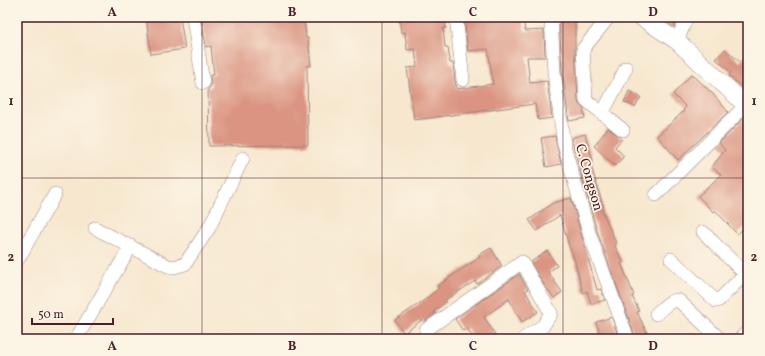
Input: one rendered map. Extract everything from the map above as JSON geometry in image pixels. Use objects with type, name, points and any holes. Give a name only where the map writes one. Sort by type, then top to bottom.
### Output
[{"type":"main road","points":[[640,17],[677,41],[747,106]]},
{"type":"street","points":[[193,17],[203,83]]},
{"type":"street","points":[[456,17],[463,80]]},
{"type":"street","name":"C. Congson","points":[[551,17],[554,72],[564,145],[589,233],[628,339]]},
{"type":"street","points":[[609,17],[583,49],[586,100],[623,130]]},
{"type":"street","points":[[677,41],[688,17]]},
{"type":"street","points":[[602,114],[626,68]]},
{"type":"street","points":[[656,195],[747,106]]},
{"type":"street","points":[[95,228],[168,266],[179,267],[185,264],[209,228],[243,158]]},
{"type":"street","points":[[17,261],[54,194]]},
{"type":"street","points":[[671,259],[716,301],[719,300],[746,276],[703,232]]},
{"type":"street","points":[[76,339],[132,246]]},
{"type":"street","points":[[426,330],[522,262],[551,313],[543,326],[523,339]]},
{"type":"street","points":[[656,314],[668,303],[673,300],[678,300],[720,339]]},
{"type":"street","points":[[740,339],[748,331]]},
{"type":"building","points":[[146,17],[180,17],[185,49],[151,54]]},
{"type":"building","points":[[201,17],[304,17],[311,66],[307,66],[308,145],[209,146],[208,89],[211,86],[210,75],[214,75],[211,46],[206,47]]},
{"type":"building","points":[[399,17],[445,17],[446,28],[443,28],[445,47],[448,47],[450,63],[453,63],[457,89],[493,84],[488,49],[468,51],[464,17],[523,17],[525,31],[544,30],[545,57],[527,57],[530,83],[547,81],[552,118],[538,120],[535,104],[414,120],[407,68],[417,67],[415,49],[407,50],[405,32],[401,33]]},
{"type":"building","points":[[559,17],[575,17],[578,100],[579,104],[583,108],[585,118],[569,121],[562,71]]},
{"type":"building","points":[[659,17],[678,17],[674,27]]},
{"type":"building","points":[[725,49],[740,62],[748,53],[748,82],[743,88],[729,75],[731,72],[716,59]]},
{"type":"building","points":[[692,74],[713,94],[728,112],[678,160],[657,136],[684,111],[683,110],[686,107],[673,94]]},
{"type":"building","points":[[629,91],[641,97],[635,107],[624,102]]},
{"type":"building","points":[[743,119],[748,124],[748,225],[737,234],[715,210],[713,212],[698,196],[721,175],[712,167],[725,150],[719,143]]},
{"type":"building","points":[[608,128],[622,139],[615,147],[624,156],[615,166],[594,146]]},
{"type":"building","points":[[585,134],[593,161],[590,162],[604,209],[602,210],[616,243],[614,244],[623,262],[621,263],[634,295],[632,296],[639,311],[637,312],[650,339],[636,339],[597,231],[571,138]]},
{"type":"building","points":[[555,136],[561,164],[546,167],[541,138]]},
{"type":"building","points":[[571,198],[597,290],[601,289],[605,300],[591,304],[587,291],[583,293],[560,215],[537,231],[529,220],[553,203]]},
{"type":"building","points":[[491,248],[502,266],[477,284],[475,281],[445,300],[446,302],[434,311],[435,314],[424,322],[422,320],[404,333],[395,320],[426,299],[439,288],[437,286]]},
{"type":"building","points":[[547,251],[557,266],[548,272],[562,292],[554,298],[542,282],[531,262]]},
{"type":"building","points":[[519,274],[528,289],[525,291],[538,312],[522,322],[509,299],[484,317],[498,339],[474,339],[467,328],[463,331],[455,319]]},
{"type":"building","points":[[612,317],[619,339],[601,339],[596,322]]}]
